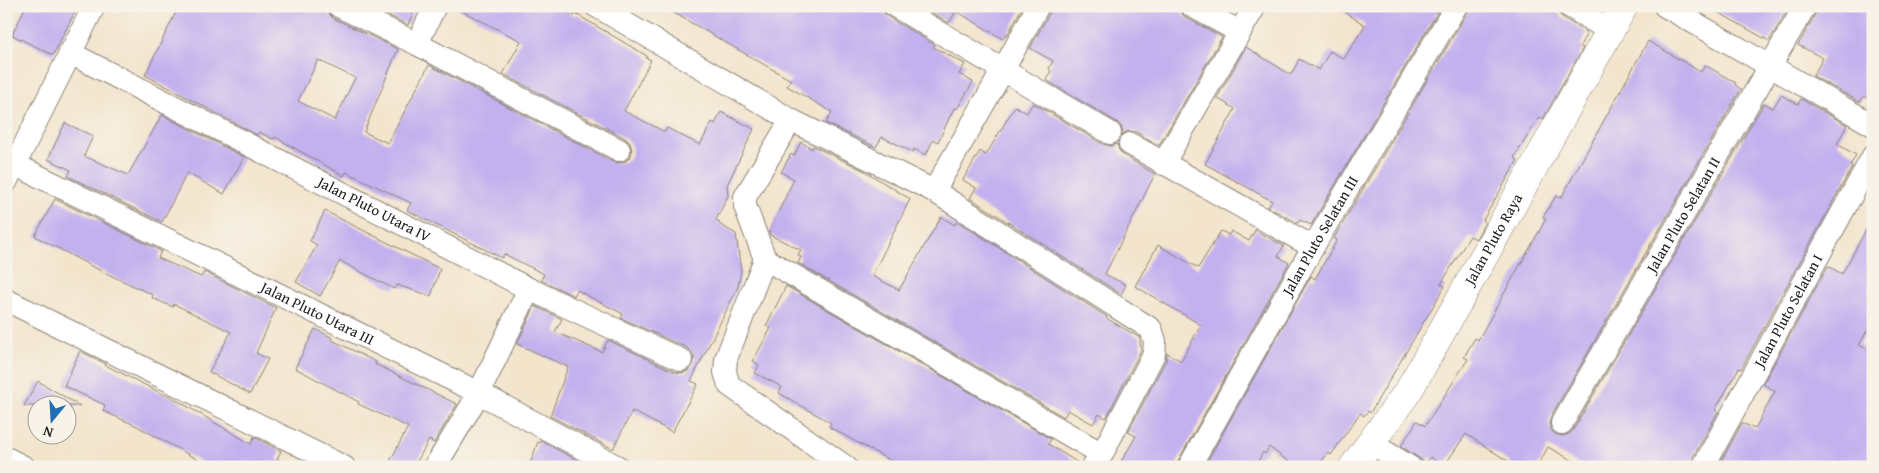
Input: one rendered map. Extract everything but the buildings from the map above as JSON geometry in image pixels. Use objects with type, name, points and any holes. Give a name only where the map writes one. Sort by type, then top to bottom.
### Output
[{"type":"street","points":[[11,174],[94,6]]},
{"type":"street","points":[[340,6],[417,44],[618,150]]},
{"type":"street","points":[[417,44],[435,6]]},
{"type":"street","points":[[596,6],[791,120],[934,190],[1151,329],[1155,341],[1154,354],[1097,460],[765,259],[745,206],[745,197],[791,120]]},
{"type":"street","points":[[895,6],[1110,133]]},
{"type":"street","points":[[934,190],[1038,6]]},
{"type":"street","points":[[1192,6],[1240,32]]},
{"type":"street","points":[[1163,164],[1255,6]]},
{"type":"street","name":"Jalan Pluto Selatan III","points":[[1189,467],[1313,247],[1456,6]]},
{"type":"street","points":[[1569,6],[1610,31]]},
{"type":"street","name":"Jalan Pluto Raya","points":[[1353,467],[1409,390],[1624,6]]},
{"type":"street","points":[[1665,6],[1873,125]]},
{"type":"street","name":"Jalan Pluto Selatan II","points":[[1562,423],[1805,6]]},
{"type":"street","name":"Jalan Pluto Utara IV","points":[[70,53],[529,288],[681,360]]},
{"type":"street","points":[[1130,144],[1313,247]]},
{"type":"street","name":"Jalan Pluto Selatan I","points":[[1703,467],[1873,156]]},
{"type":"street","name":"Jalan Pluto Utara III","points":[[11,174],[479,393],[618,467]]},
{"type":"street","points":[[765,259],[726,359],[725,372],[729,385],[846,467]]},
{"type":"street","points":[[435,467],[479,393],[529,288]]},
{"type":"street","points":[[6,300],[344,467]]},
{"type":"street","points":[[1371,443],[1410,467]]},
{"type":"street","points":[[6,458],[24,467]]}]
